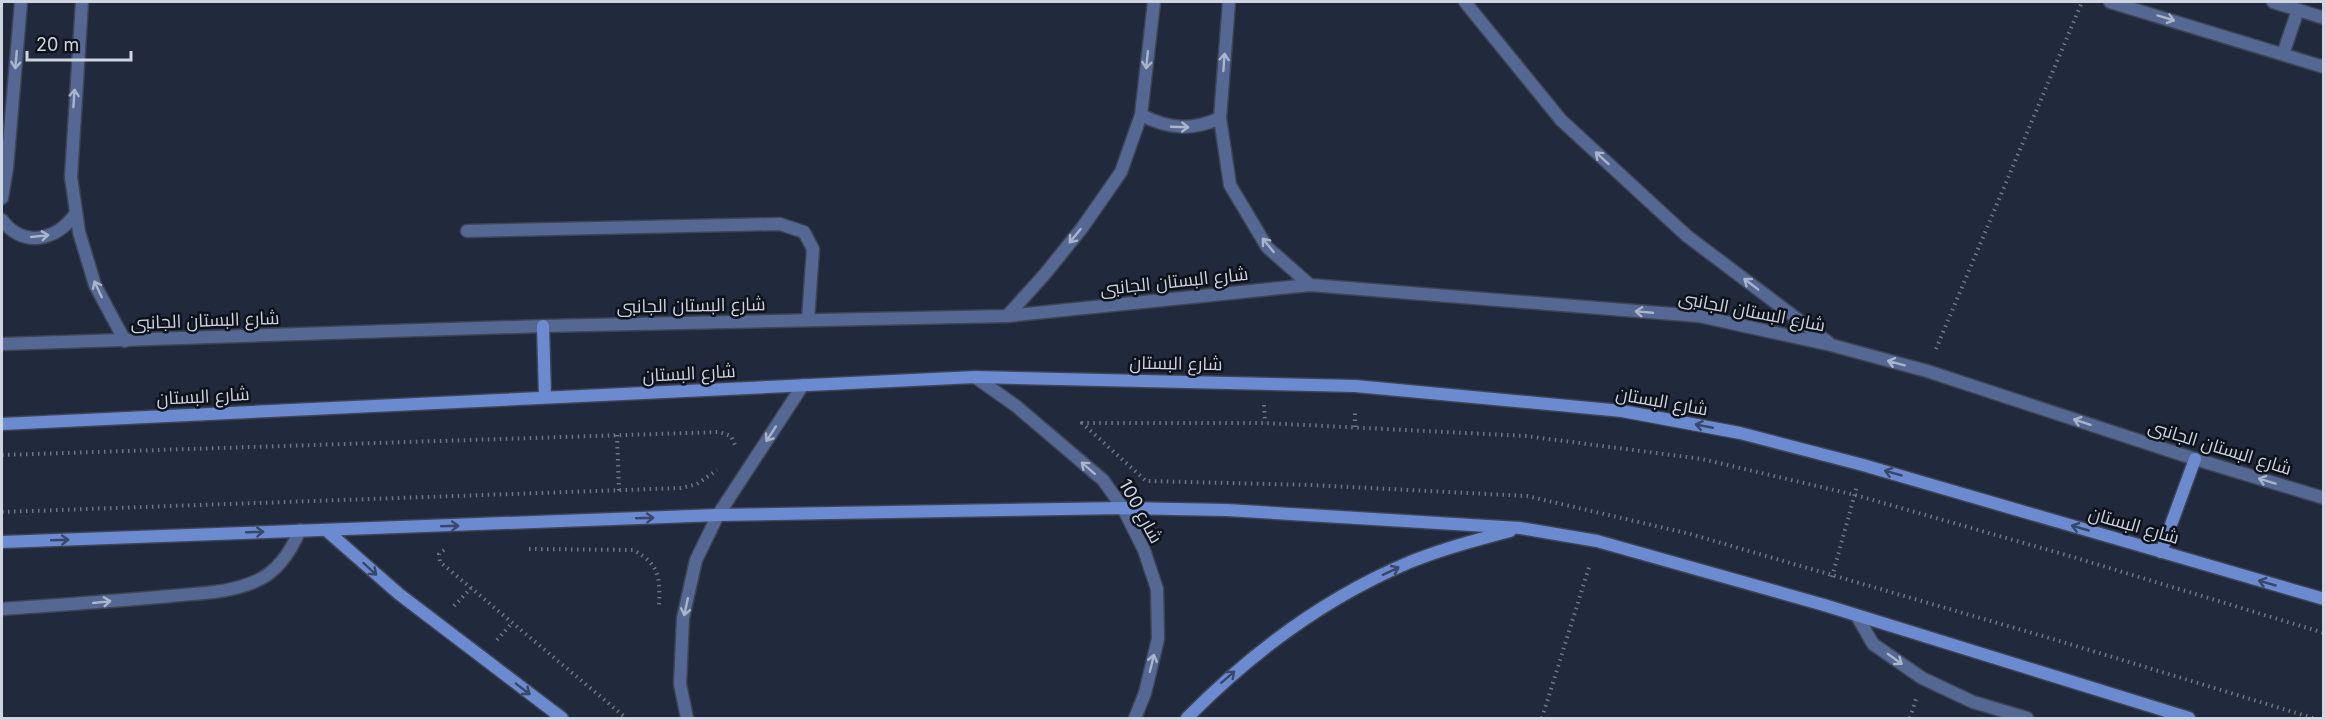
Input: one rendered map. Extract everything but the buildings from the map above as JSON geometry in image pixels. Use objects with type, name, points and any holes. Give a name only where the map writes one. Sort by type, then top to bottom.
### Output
[{"type":"street","points":[[2,198],[8,168],[21,2]]},
{"type":"street","points":[[81,2],[71,177],[79,232],[95,285],[125,341]]},
{"type":"street","points":[[1007,316],[1082,228],[1121,172],[1142,115],[1154,2]]},
{"type":"street","points":[[1228,2],[1220,118],[1230,185],[1267,247],[1310,285]]},
{"type":"street","points":[[1465,2],[1561,120],[1687,236],[1831,345]]},
{"type":"street","points":[[2110,2],[2324,67]]},
{"type":"street","points":[[2273,2],[2324,18]]},
{"type":"street","points":[[2283,54],[2298,10]]},
{"type":"street","points":[[1142,115],[1156,123],[1188,128],[1205,125],[1220,118]]},
{"type":"street","points":[[2,220],[6,226],[18,234],[31,238],[45,237],[63,229],[76,213]]},
{"type":"street","points":[[467,231],[780,224],[804,232],[813,249],[808,320]]},
{"type":"street","name":"شارع البستان الجانبى","points":[[2,344],[543,326],[1007,316],[1310,285],[1699,316],[1831,345],[1926,371],[2195,459],[2324,498]]},
{"type":"street","points":[[543,326],[545,398]]},
{"type":"street","name":"شارع البستان","points":[[2,424],[975,377],[1355,386],[1622,411],[1740,433],[1863,465],[2324,599]]},
{"type":"street","name":"شارع 100","points":[[975,377],[1016,406],[1103,480],[1123,508],[1144,550],[1157,588],[1158,639],[1145,693],[1135,718]]},
{"type":"street","points":[[687,718],[680,684],[683,618],[696,560],[718,515],[803,385]]},
{"type":"street","points":[[2161,552],[2195,459]]},
{"type":"street","points":[[2,542],[718,515],[1123,508],[1227,510],[1520,528],[1597,541],[1824,605],[2189,718]]},
{"type":"street","points":[[1187,718],[1262,648],[1309,615],[1349,592],[1410,562],[1465,543],[1520,528]]},
{"type":"street","points":[[2,609],[88,604],[234,589],[258,580],[279,566],[293,546],[300,530]]},
{"type":"street","points":[[326,530],[399,594],[562,718]]},
{"type":"street","points":[[1857,616],[1873,644],[1922,678],[1973,702],[2027,718]]},
{"type":"path","points":[[1926,371],[2082,2]]},
{"type":"path","points":[[2313,718],[2053,639],[1690,534],[1527,496],[1310,485],[1146,481],[1082,423],[1265,423],[1526,436],[1702,459],[1855,495],[2073,557],[2324,633]]},
{"type":"path","points":[[2,454],[719,432],[731,436],[735,445],[733,454]]},
{"type":"path","points":[[617,435],[619,491]]},
{"type":"path","points":[[2,512],[681,488],[697,484],[724,465]]},
{"type":"path","points":[[1824,605],[1863,465]]},
{"type":"path","points":[[1542,718],[1597,541]]},
{"type":"path","points":[[446,549],[439,554],[440,562],[626,718]]},
{"type":"path","points":[[525,549],[633,550],[648,558],[657,572],[659,611]]}]
